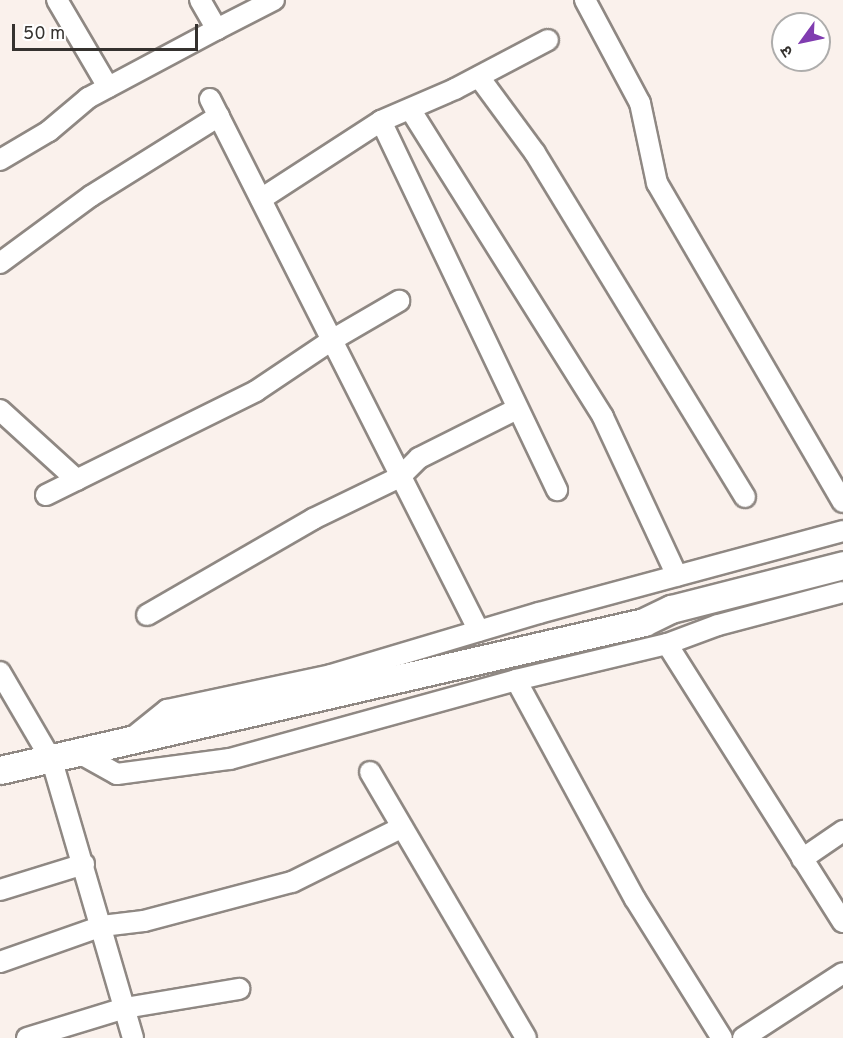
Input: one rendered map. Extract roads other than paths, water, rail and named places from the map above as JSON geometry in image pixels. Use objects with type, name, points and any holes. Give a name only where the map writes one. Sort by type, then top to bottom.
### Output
[{"type":"main road","points":[[0,770],[52,761],[644,622],[671,609],[843,565]]},
{"type":"street","points":[[57,0],[108,87]]},
{"type":"street","points":[[200,0],[217,29]]},
{"type":"street","points":[[0,160],[49,131],[108,87],[274,0]]},
{"type":"street","points":[[585,0],[640,104],[657,183],[843,502]]},
{"type":"street","points":[[261,199],[381,121],[479,77],[548,40]]},
{"type":"street","points":[[479,77],[535,153],[745,497]]},
{"type":"street","points":[[0,263],[215,107],[478,631]]},
{"type":"street","points":[[410,109],[603,417],[677,576]]},
{"type":"street","points":[[381,121],[557,490]]},
{"type":"street","points":[[46,495],[256,391],[332,340],[399,301]]},
{"type":"street","points":[[147,615],[313,519],[400,477],[419,458],[517,409]]},
{"type":"street","points":[[0,410],[77,480]]},
{"type":"street","points":[[125,744],[166,710],[331,675],[478,631],[843,531]]},
{"type":"street","points":[[81,754],[117,774],[230,759],[516,680],[667,644],[718,625],[843,592]]},
{"type":"street","points":[[667,644],[843,922]]},
{"type":"street","points":[[0,672],[52,761],[84,864],[133,1038]]},
{"type":"street","points":[[516,680],[635,899],[722,1038]]},
{"type":"street","points":[[370,772],[526,1038]]},
{"type":"street","points":[[0,962],[102,926],[144,921],[292,882],[401,828]]},
{"type":"street","points":[[802,859],[843,831]]},
{"type":"street","points":[[0,890],[84,864]]},
{"type":"street","points":[[743,1038],[843,973]]},
{"type":"street","points":[[27,1038],[125,1008],[239,989]]}]
